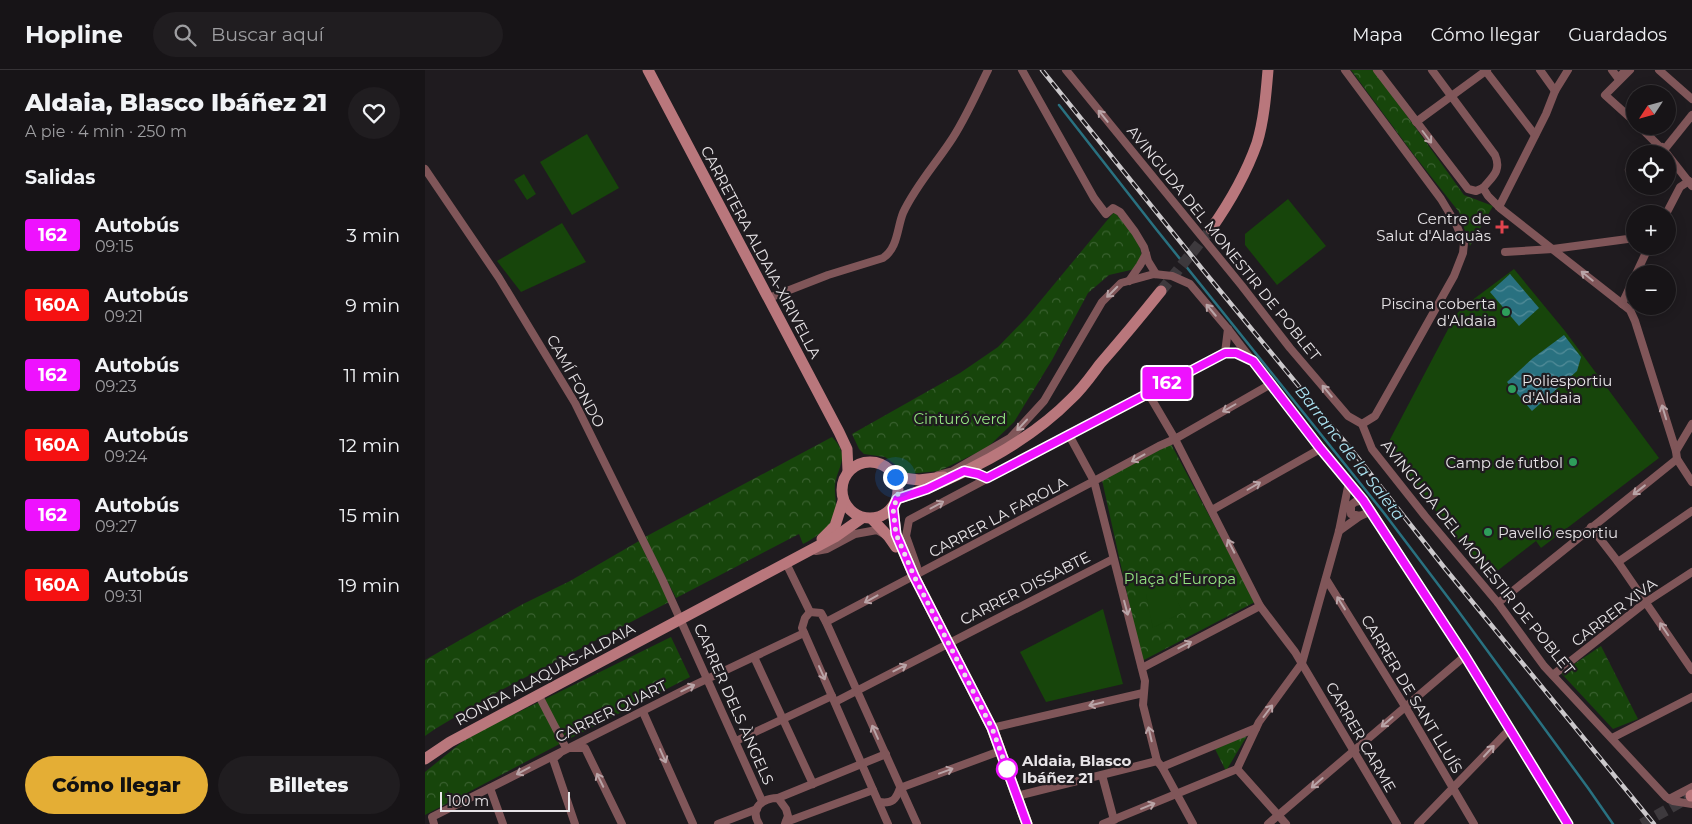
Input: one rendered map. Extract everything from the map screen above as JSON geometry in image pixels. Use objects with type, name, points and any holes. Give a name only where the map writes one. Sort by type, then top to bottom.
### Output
[{"type":"street","name":"CARRETERA ALDAIA-XIRIVELLA","points":[[648,70],[847,449],[848,472]]},
{"type":"street","points":[[769,298],[827,275],[883,258],[889,254],[896,240],[902,217],[910,198],[951,140],[988,70]]},
{"type":"street","points":[[1022,70],[1094,198],[1106,214],[1113,208],[1120,212],[1144,247],[1147,262],[1156,274]]},
{"type":"street","name":"AVINGUDA DEL MONESTIR DE POBLET","points":[[1066,70],[1242,286],[1290,348],[1348,416],[1362,424],[1373,449],[1553,675],[1669,799]]},
{"type":"street","points":[[1211,229],[1231,199],[1257,142],[1263,113],[1268,70]]},
{"type":"street","points":[[1345,70],[1441,199],[1456,224],[1464,243],[1463,253],[1454,276],[1413,349],[1375,416],[1362,424]]},
{"type":"street","points":[[1377,70],[1468,189],[1476,191],[1483,188],[1497,170],[1499,163],[1432,70]]},
{"type":"street","points":[[1416,122],[1486,70],[1535,135]]},
{"type":"street","points":[[1540,70],[1555,91]]},
{"type":"street","points":[[1499,207],[1555,91],[1568,70]]},
{"type":"street","points":[[1612,70],[1618,78],[1626,70]]},
{"type":"street","points":[[1626,114],[1605,95],[1630,70]]},
{"type":"street","points":[[1659,70],[1692,99]]},
{"type":"street","points":[[1670,145],[1692,115]]},
{"type":"street","points":[[1648,135],[1659,145]]},
{"type":"street","points":[[1671,205],[1680,187],[1690,183],[1676,165]]},
{"type":"street","name":"CAMÍ FONDO","points":[[425,169],[499,278],[575,403],[680,619]]},
{"type":"street","points":[[1483,188],[1499,207],[1631,310],[1677,459],[1692,482]]},
{"type":"street","points":[[1505,252],[1553,249],[1626,239]]},
{"type":"street","points":[[1129,281],[1146,254]]},
{"type":"street","points":[[919,480],[953,471],[1010,438],[1044,401],[1102,302],[1121,283],[1156,274],[1172,276],[1190,284],[1228,329],[1320,448],[1363,500],[1465,656],[1568,824]]},
{"type":"street","points":[[867,518],[885,514],[895,503],[1007,449],[1048,421],[1072,399],[1161,291]]},
{"type":"street","points":[[1622,304],[1626,296]]},
{"type":"street","points":[[1225,353],[1228,329]]},
{"type":"street","points":[[826,622],[914,576],[917,566],[906,536],[909,520],[1225,353],[1236,353],[1253,361]]},
{"type":"street","points":[[1094,481],[1159,446],[1175,440],[1271,384]]},
{"type":"street","points":[[1148,393],[1212,510],[1260,606],[1302,663]]},
{"type":"street","points":[[1676,451],[1692,424]]},
{"type":"street","points":[[1069,435],[1094,481],[1145,681],[1143,705],[1159,764],[1193,824]]},
{"type":"street","points":[[1212,510],[1320,448]]},
{"type":"street","name":"CARRETERA ALDAIA-XIRIVELLA","points":[[847,449],[866,462]]},
{"type":"street","points":[[1498,604],[1677,459]]},
{"type":"street","points":[[809,552],[835,526],[843,501],[841,485],[848,472],[855,465],[866,462],[885,465],[895,477],[899,488],[895,503],[896,534],[914,576],[992,728],[1027,824]]},
{"type":"street","points":[[964,471],[987,478]]},
{"type":"street","points":[[895,477],[919,480],[953,476]]},
{"type":"street","name":"CARRER LA FAROLA","points":[[914,576],[1094,481]]},
{"type":"street","points":[[1102,775],[1109,822],[1237,769],[1256,728],[1302,663],[1347,506],[1349,482]]},
{"type":"street","points":[[1347,506],[1363,500]]},
{"type":"street","points":[[843,501],[851,512],[867,518],[889,537],[914,576]]},
{"type":"street","points":[[1347,506],[1351,514],[1360,516]]},
{"type":"street","points":[[1619,562],[1692,511]]},
{"type":"street","points":[[1339,531],[1360,516],[1371,512]]},
{"type":"street","name":"RONDA ALAQUÀS-ALDAIA","points":[[425,759],[450,742],[538,694],[809,552],[867,518]]},
{"type":"street","points":[[1591,527],[1619,562],[1692,670]]},
{"type":"street","points":[[809,552],[827,549],[855,534],[863,532],[877,530],[889,537]]},
{"type":"street","name":"CARRER DISSABTE","points":[[736,741],[783,719],[857,690],[1113,559]]},
{"type":"street","points":[[786,563],[809,612]]},
{"type":"street","name":"CARRER XIVA","points":[[1553,675],[1646,602],[1692,572]]},
{"type":"street","name":"CARRER DE SANT LLUÍS","points":[[1327,579],[1405,706],[1474,824]]},
{"type":"street","points":[[1142,668],[1260,606]]},
{"type":"street","points":[[809,612],[821,613],[826,622],[917,824]]},
{"type":"street","points":[[809,612],[802,628],[888,824]]},
{"type":"street","name":"CARRER DELS ÀNGELS","points":[[680,619],[762,801]]},
{"type":"street","name":"CARRER QUART","points":[[433,821],[490,788],[566,748],[804,633]]},
{"type":"street","points":[[1268,824],[1465,656]]},
{"type":"street","points":[[754,657],[813,784]]},
{"type":"street","name":"CARRER CARME","points":[[1302,663],[1397,824]]},
{"type":"street","points":[[992,728],[1143,693]]},
{"type":"street","points":[[538,694],[566,748]]},
{"type":"street","points":[[1612,738],[1692,697]]},
{"type":"street","points":[[643,712],[693,824]]},
{"type":"street","points":[[1017,796],[1102,775],[1159,764],[1256,728]]},
{"type":"street","points":[[1418,824],[1510,729]]},
{"type":"street","points":[[575,824],[553,759],[566,748],[585,748],[622,824]]},
{"type":"street","points":[[900,788],[1000,751]]},
{"type":"street","points":[[759,824],[756,816],[757,809],[762,801],[769,798],[778,798],[886,754]]},
{"type":"street","points":[[1237,769],[1286,824]]},
{"type":"street","points":[[490,788],[503,824]]},
{"type":"street","points":[[879,802],[892,802],[897,799],[900,788]]},
{"type":"street","points":[[785,823],[873,790]]},
{"type":"street","points":[[1669,799],[1692,795]]},
{"type":"street","points":[[1669,799],[1692,795]]},
{"type":"street","points":[[778,798],[786,809],[788,816],[785,823]]},
{"type":"street","points":[[718,824],[757,809]]},
{"type":"green space","points":[[1351,70],[1374,70],[1464,195],[1493,206],[1470,246],[1459,212]]},
{"type":"green space","points":[[587,134],[619,188],[572,215],[540,162]]},
{"type":"green space","points":[[524,174],[536,194],[527,200],[514,180]]},
{"type":"green space","points":[[1288,199],[1326,246],[1277,285],[1245,245],[1245,234]]},
{"type":"green space","name":"Cinturó verd","points":[[1114,212],[1136,240],[1141,253],[1139,262],[1135,269],[1109,275],[1088,293],[1052,360],[1014,422],[987,448],[939,471],[908,474],[885,457],[864,454],[859,449],[852,434],[960,373],[998,347],[1027,317]]},
{"type":"green space","points":[[562,223],[586,262],[521,292],[497,261]]},
{"type":"green space","name":"Poliesportiu d'Aldaia","points":[[1514,269],[1565,331],[1659,458],[1541,548],[1536,541],[1488,578],[1386,447],[1455,316],[1463,307]]},
{"type":"green space","points":[[832,437],[840,447],[842,458],[835,485],[836,511],[827,527],[803,544],[799,534],[676,598],[645,537]]},
{"type":"green space","name":"Plaça d'Europa","points":[[1171,444],[1255,602],[1142,661],[1102,480]]},
{"type":"green space","points":[[639,541],[669,602],[492,695],[425,736],[425,660]]},
{"type":"green space","points":[[1168,583],[1183,612],[1153,628],[1146,594]]},
{"type":"green space","points":[[1103,609],[1123,684],[1046,702],[1020,652]]},
{"type":"green space","points":[[671,637],[690,677],[425,815],[425,772],[462,742],[486,728]]},
{"type":"green space","points":[[1601,646],[1638,719],[1613,729],[1561,673]]},
{"type":"green space","points":[[1248,734],[1226,771],[1215,749]]},
{"type":"water","points":[[1510,274],[1539,308],[1519,326],[1490,292]]},
{"type":"water","points":[[1564,335],[1581,357],[1577,371],[1532,411],[1507,382],[1533,358]]},
{"type":"waterway","name":"Barranc de la Saleta","points":[[1059,105],[1384,513],[1456,608],[1613,824]]},
{"type":"tunnel","points":[[1161,291],[1211,229]]},
{"type":"tunnel","points":[[1642,824],[1691,796]]},
{"type":"railway","points":[[1042,70],[1654,824]]},
{"type":"bus line","name":"162","points":[[1027,824],[992,728],[914,576],[896,534],[893,508],[897,499],[927,489],[964,471],[987,478],[1225,353],[1236,353],[1253,361],[1363,500],[1465,656],[1568,824]]},
{"type":"place","name":"Centre de Salut d'Alaquàs","points":[[1502,227]]},
{"type":"place","name":"Piscina coberta d'Aldaia","points":[[1506,312]]},
{"type":"place","name":"Poliesportiu d'Aldaia","points":[[1512,389]]},
{"type":"place","name":"Camp de futbol","points":[[1573,462]]},
{"type":"place","name":"Pavelló esportiu","points":[[1488,532]]},
{"type":"place","name":"Aldaia, Blasco Ibáñez 21","points":[[1007,769]]},
{"type":"route","points":[[895,477],[899,488],[893,508],[896,534],[914,576],[992,728],[1007,769]]}]
